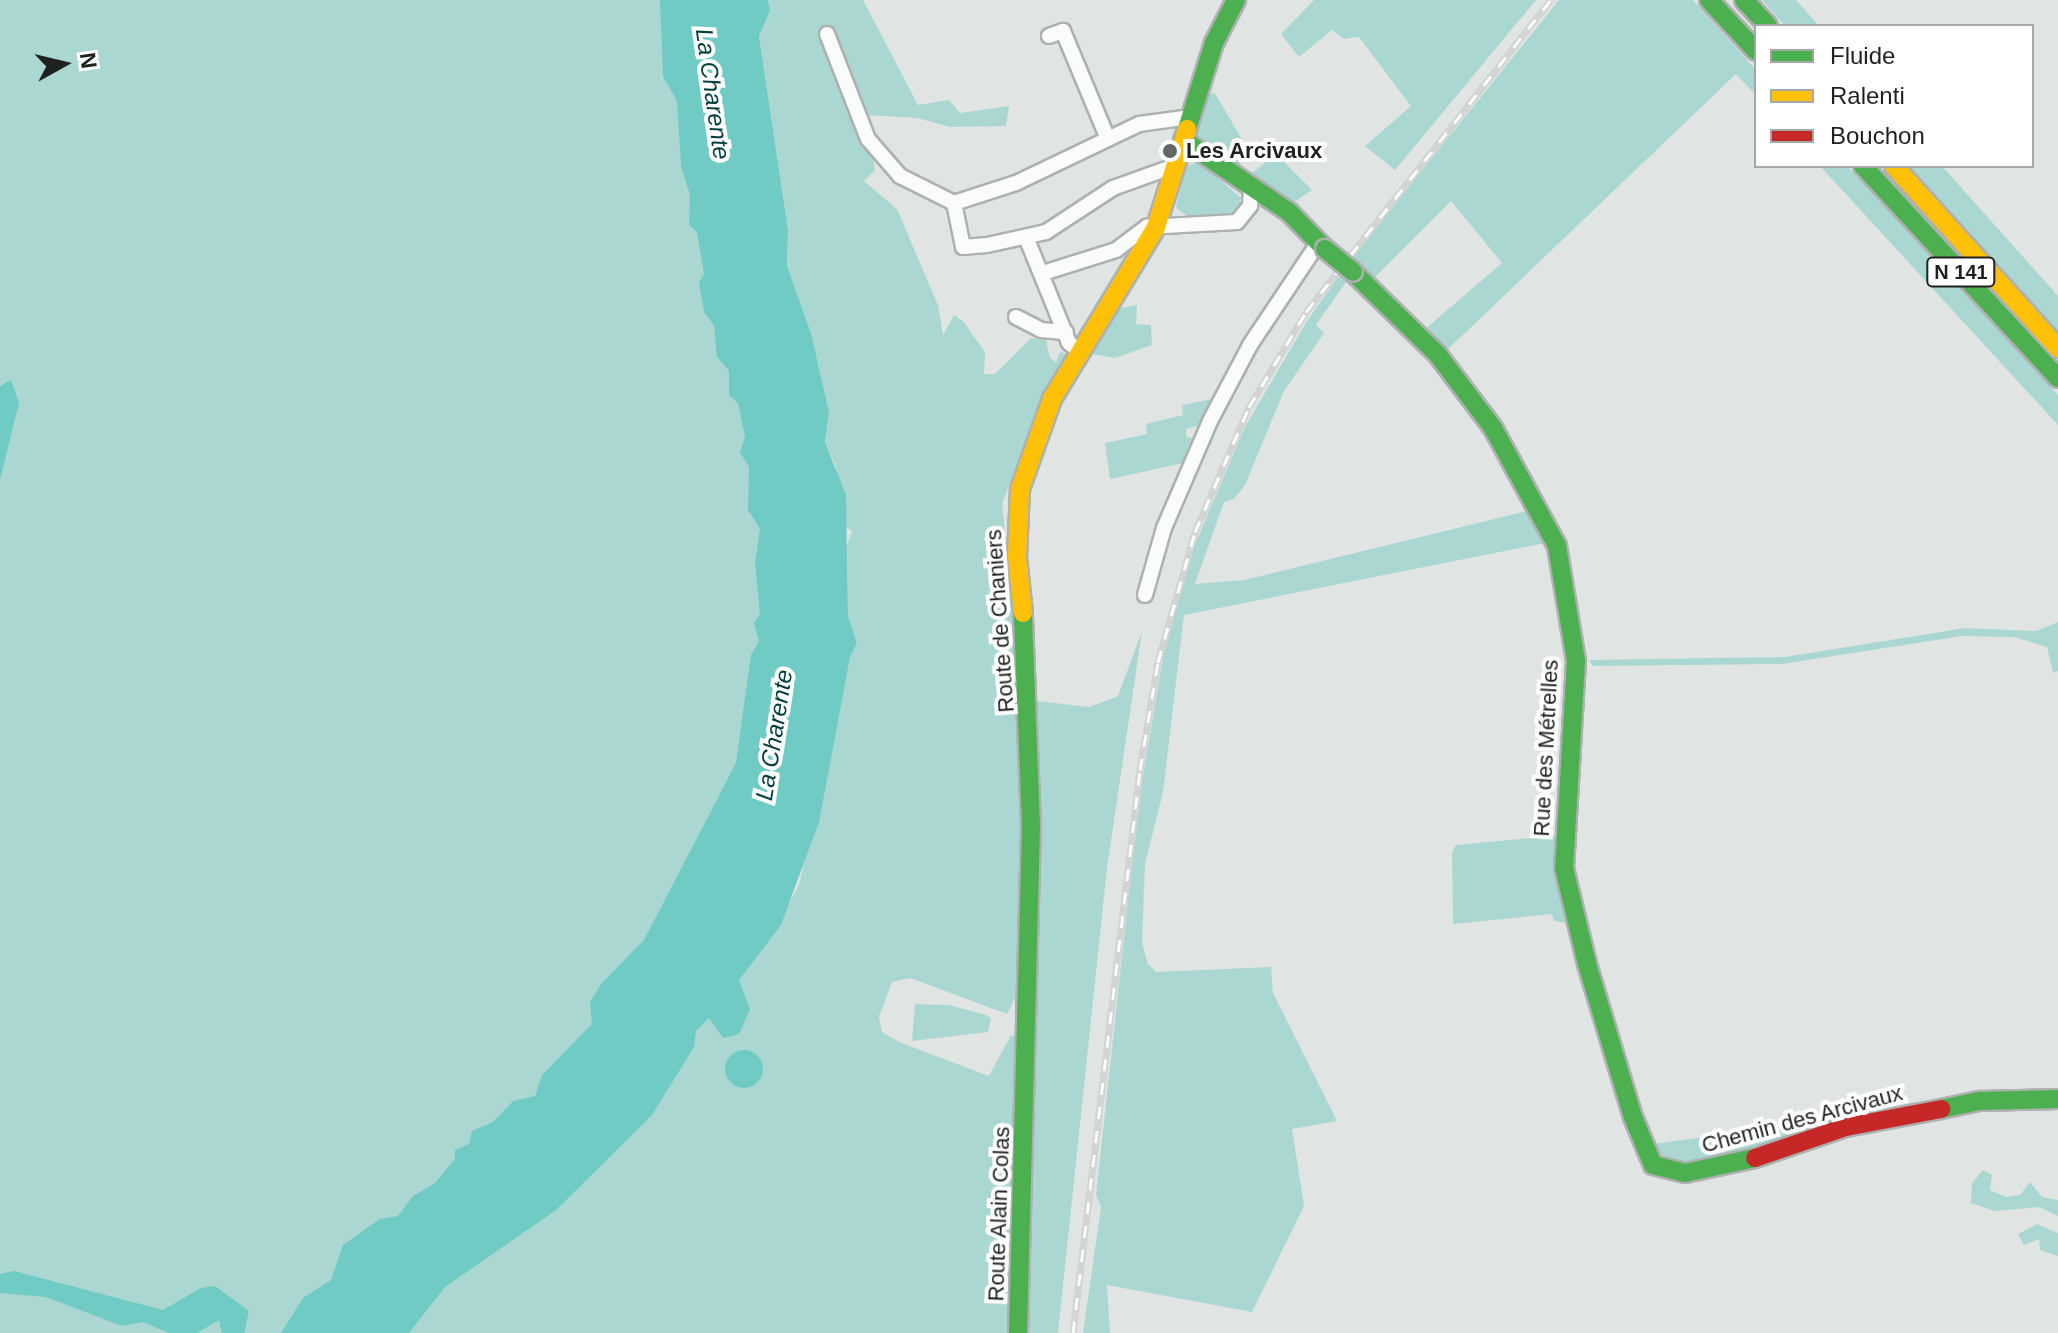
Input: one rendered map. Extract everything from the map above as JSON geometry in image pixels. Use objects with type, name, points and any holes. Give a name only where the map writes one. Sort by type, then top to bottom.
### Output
[{"type":"main road","name":"Route de Chaniers","points":[[1028,1097],[1031,714],[1017,508],[1036,435],[1078,350],[1156,227],[1214,43],[1236,0]]},
{"type":"main road","points":[[1709,0],[1754,49]]},
{"type":"main road","points":[[1744,0],[1766,24]]},
{"type":"main road","name":"Rue des Métrelles","points":[[1183,140],[1289,212],[1438,355],[1493,428],[1530,488],[1557,546],[1576,661],[1564,868],[1587,964],[1633,1117],[1653,1165]]},
{"type":"main road","name":"N 141","points":[[1865,168],[2058,378]]},
{"type":"main road","name":"N 141","points":[[1896,168],[2058,348]]},
{"type":"main road","name":"Route Alain Colas","points":[[1018,1333],[1028,1097]]},
{"type":"main road","name":"Chemin des Arcivaux","points":[[1653,1165],[1685,1173],[1741,1163],[1846,1127],[1980,1101],[2058,1099]]},
{"type":"street","points":[[1049,36],[1063,31],[1108,139]]},
{"type":"street","points":[[827,34],[868,139],[900,176],[954,203],[1016,183],[1160,118],[1190,117]]},
{"type":"street","points":[[954,203],[963,247],[1026,237],[1046,232],[1113,188],[1177,165]]},
{"type":"street","points":[[1043,273],[1116,250],[1156,227],[1237,222],[1250,206],[1251,188]]},
{"type":"street","points":[[1026,237],[1066,332],[1078,350]]},
{"type":"street","points":[[1145,595],[1164,528],[1210,421],[1250,345],[1322,246]]},
{"type":"street","points":[[1016,317],[1041,330],[1066,332]]},
{"type":"shaded area","points":[[0,0],[673,0],[773,600],[759,713],[644,981],[314,1333],[0,1333]]},
{"type":"shaded area","points":[[768,0],[863,0],[918,105],[949,100],[960,113],[1009,106],[1006,126],[950,127],[917,118],[865,115],[875,170],[864,181],[897,209],[938,305],[943,335],[954,315],[963,321],[985,352],[984,374],[995,374],[1031,338],[1046,340],[1050,358],[1056,362],[1060,352],[1067,354],[1028,433],[1002,504],[1020,666],[1021,985],[1007,1014],[910,978],[892,982],[879,1017],[882,1032],[899,1042],[989,1076],[1011,1035],[1018,1039],[1008,1333],[376,1333],[768,942],[799,885],[850,657],[857,643],[848,616],[847,545],[852,531],[846,527],[836,467],[825,442],[829,412],[811,333],[787,266],[788,230],[759,36],[770,11]]},
{"type":"shaded area","points":[[1314,0],[1536,0],[1395,170],[1365,146],[1411,106],[1359,37],[1344,39],[1332,30],[1299,57],[1281,34]]},
{"type":"shaded area","points":[[1559,0],[1693,0],[1754,68],[1754,93],[1736,74],[1444,353],[1423,331],[1502,263],[1451,201],[1373,279],[1349,261]]},
{"type":"shaded area","points":[[1762,0],[1796,0],[1817,24],[1783,24]]},
{"type":"shaded area","points":[[1215,93],[1244,143],[1246,152],[1238,168],[1194,138],[1208,94]]},
{"type":"shaded area","points":[[1276,154],[1312,190],[1296,201],[1287,202],[1251,174]]},
{"type":"shaded area","points":[[1199,162],[1241,198],[1237,215],[1193,220],[1176,208],[1185,166]]},
{"type":"shaded area","points":[[1822,168],[1849,168],[1905,227],[2058,395],[2058,425]]},
{"type":"shaded area","points":[[1912,168],[1944,168],[2058,296],[2058,331]]},
{"type":"shaded area","points":[[1353,272],[1316,325],[1324,333],[1284,391],[1245,485],[1234,499],[1224,502],[1195,584],[1244,580],[1539,508],[1555,541],[1184,615],[1163,792],[1145,864],[1142,943],[1148,964],[1156,972],[1271,967],[1273,993],[1337,1121],[1292,1129],[1304,1206],[1252,1312],[1107,1285],[1110,1333],[1083,1333],[1101,1207],[1096,1195],[1139,800],[1167,635],[1190,556],[1245,427],[1307,321],[1339,276]]},
{"type":"shaded area","points":[[1137,305],[1136,324],[1151,325],[1152,345],[1115,358],[1087,353],[1115,309]]},
{"type":"shaded area","points":[[1218,398],[1204,424],[1186,429],[1186,437],[1197,439],[1188,462],[1110,479],[1105,443],[1147,434],[1146,424],[1183,415],[1182,405]]},
{"type":"shaded area","points":[[2058,622],[2058,671],[2053,673],[2047,647],[2014,637],[1962,636],[1782,664],[1593,666],[1589,660],[1785,657],[1965,628],[2036,631]]},
{"type":"shaded area","points":[[1142,631],[1107,868],[1058,1333],[1023,1333],[1039,925],[1037,701],[1089,707],[1118,696]]},
{"type":"shaded area","points":[[1565,835],[1567,923],[1554,921],[1552,914],[1453,924],[1452,852],[1456,845]]},
{"type":"shaded area","points":[[915,1004],[949,1005],[986,1015],[991,1019],[988,1032],[912,1041]]},
{"type":"shaded area","points":[[1834,1120],[1701,1166],[1669,1162],[1652,1144]]},
{"type":"shaded area","points":[[1983,1170],[1992,1175],[1990,1190],[2006,1197],[2020,1195],[2030,1182],[2042,1197],[2058,1200],[2058,1216],[2039,1207],[1995,1211],[1971,1203],[1972,1183]]},
{"type":"shaded area","points":[[2037,1224],[2058,1233],[2058,1256],[2040,1250],[2039,1239],[2024,1245],[2018,1234]]},
{"type":"water","name":"La Charente","points":[[660,0],[768,0],[770,11],[759,36],[788,230],[787,266],[811,333],[829,412],[825,442],[846,495],[848,616],[857,643],[850,657],[819,822],[781,925],[739,980],[750,1009],[739,1034],[723,1038],[709,1018],[696,1031],[694,1047],[652,1115],[556,1210],[445,1287],[409,1333],[281,1333],[303,1298],[331,1280],[343,1245],[380,1219],[398,1216],[413,1196],[434,1184],[455,1159],[455,1150],[469,1144],[472,1131],[493,1122],[513,1101],[535,1096],[542,1075],[592,1024],[590,1002],[601,984],[644,940],[736,763],[751,655],[759,641],[754,623],[760,614],[755,563],[760,529],[748,510],[749,467],[740,452],[745,437],[738,403],[729,395],[729,371],[717,357],[714,325],[704,312],[699,282],[704,274],[697,232],[689,225],[690,195],[681,166],[677,101],[663,76]]},
{"type":"water","points":[[11,380],[19,403],[0,480],[0,386]]},
{"type":"water","points":[[744,1050],[758,1055],[763,1069],[758,1083],[744,1088],[730,1083],[725,1069],[730,1055]]},
{"type":"water","points":[[14,1271],[163,1310],[201,1288],[215,1286],[249,1311],[244,1333],[222,1333],[219,1320],[197,1333],[169,1333],[143,1322],[122,1326],[46,1297],[0,1293],[0,1274]]},
{"type":"railway","points":[[1073,1333],[1140,770],[1158,662],[1195,532],[1249,407],[1306,312],[1551,0]]},
{"type":"traffic: fast","points":[[1187,129],[1214,43],[1236,0]]},
{"type":"traffic: fast","points":[[1709,0],[1754,49]]},
{"type":"traffic: fast","points":[[1744,0],[1766,24]]},
{"type":"traffic: fast","points":[[1183,140],[1289,212],[1325,249]]},
{"type":"traffic: fast","points":[[1865,168],[2058,378]]},
{"type":"traffic: fast","points":[[1325,249],[1353,272]]},
{"type":"traffic: fast","points":[[1353,272],[1438,355],[1493,428],[1557,546],[1576,661],[1564,868],[1587,964],[1633,1117],[1653,1165],[1685,1173],[1755,1158]]},
{"type":"traffic: fast","points":[[1018,1333],[1031,826],[1023,613]]},
{"type":"traffic: fast","points":[[1941,1109],[1980,1101],[2058,1099]]},
{"type":"traffic: slow","points":[[1023,613],[1017,557],[1020,489],[1052,399],[1156,227],[1187,129]]},
{"type":"traffic: slow","points":[[1896,168],[2058,348]]},
{"type":"traffic: jam","points":[[1755,1158],[1846,1127],[1941,1109]]},
{"type":"place","name":"Les Arcivaux","points":[[1170,151]]}]
